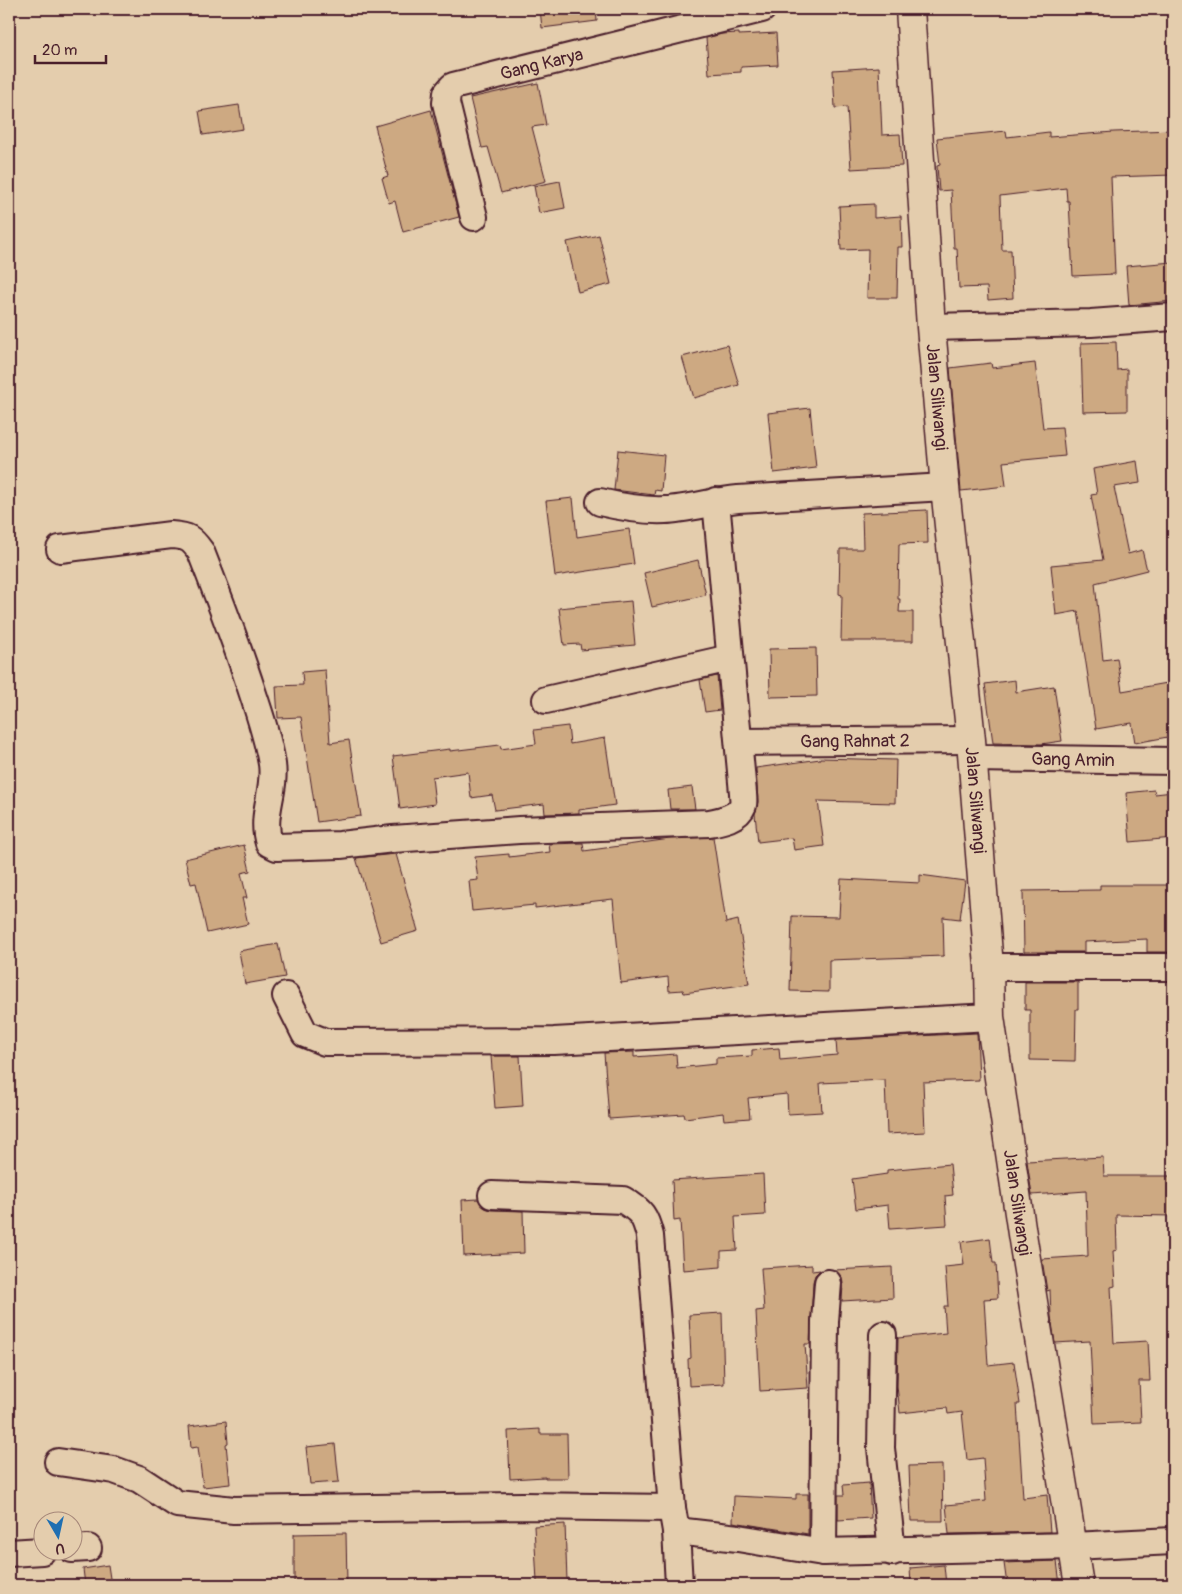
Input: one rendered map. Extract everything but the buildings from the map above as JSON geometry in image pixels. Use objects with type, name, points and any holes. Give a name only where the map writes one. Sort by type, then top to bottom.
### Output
[{"type":"street","name":"Gang Karya","points":[[474,217],[446,103],[447,94],[452,86],[762,9]]},
{"type":"street","name":"Jalan Siliwangi","points":[[910,9],[931,327],[945,487],[972,749],[989,967],[990,1018],[1022,1234],[1079,1585]]},
{"type":"street","points":[[931,327],[1091,323],[1173,317]]},
{"type":"street","points":[[600,502],[633,508],[666,510],[716,501],[945,487]]},
{"type":"street","points":[[60,549],[171,535],[184,536],[193,541],[201,552],[239,651],[265,732],[272,766],[272,786],[265,819],[269,843],[277,846],[340,845],[393,839],[519,830],[709,823],[726,819],[736,814],[743,805],[739,742],[716,501]]},
{"type":"street","points":[[546,700],[730,658]]},
{"type":"street","name":"Gang Rahnat 2","points":[[739,742],[972,749]]},
{"type":"street","name":"Gang Amin","points":[[972,749],[1173,760]]},
{"type":"street","points":[[989,967],[1173,967]]},
{"type":"street","points":[[286,996],[305,1034],[325,1042],[554,1040],[990,1018]]},
{"type":"street","points":[[492,1195],[623,1200],[637,1208],[645,1218],[650,1236],[679,1585]]},
{"type":"street","points":[[823,1552],[825,1321],[828,1283]]},
{"type":"street","points":[[883,1335],[881,1448],[892,1552]]},
{"type":"street","points":[[58,1462],[114,1470],[139,1479],[177,1504],[207,1508],[234,1510],[523,1506],[674,1519],[738,1538],[823,1552],[892,1552],[1173,1541]]},
{"type":"street","points":[[9,1553],[32,1552]]}]
